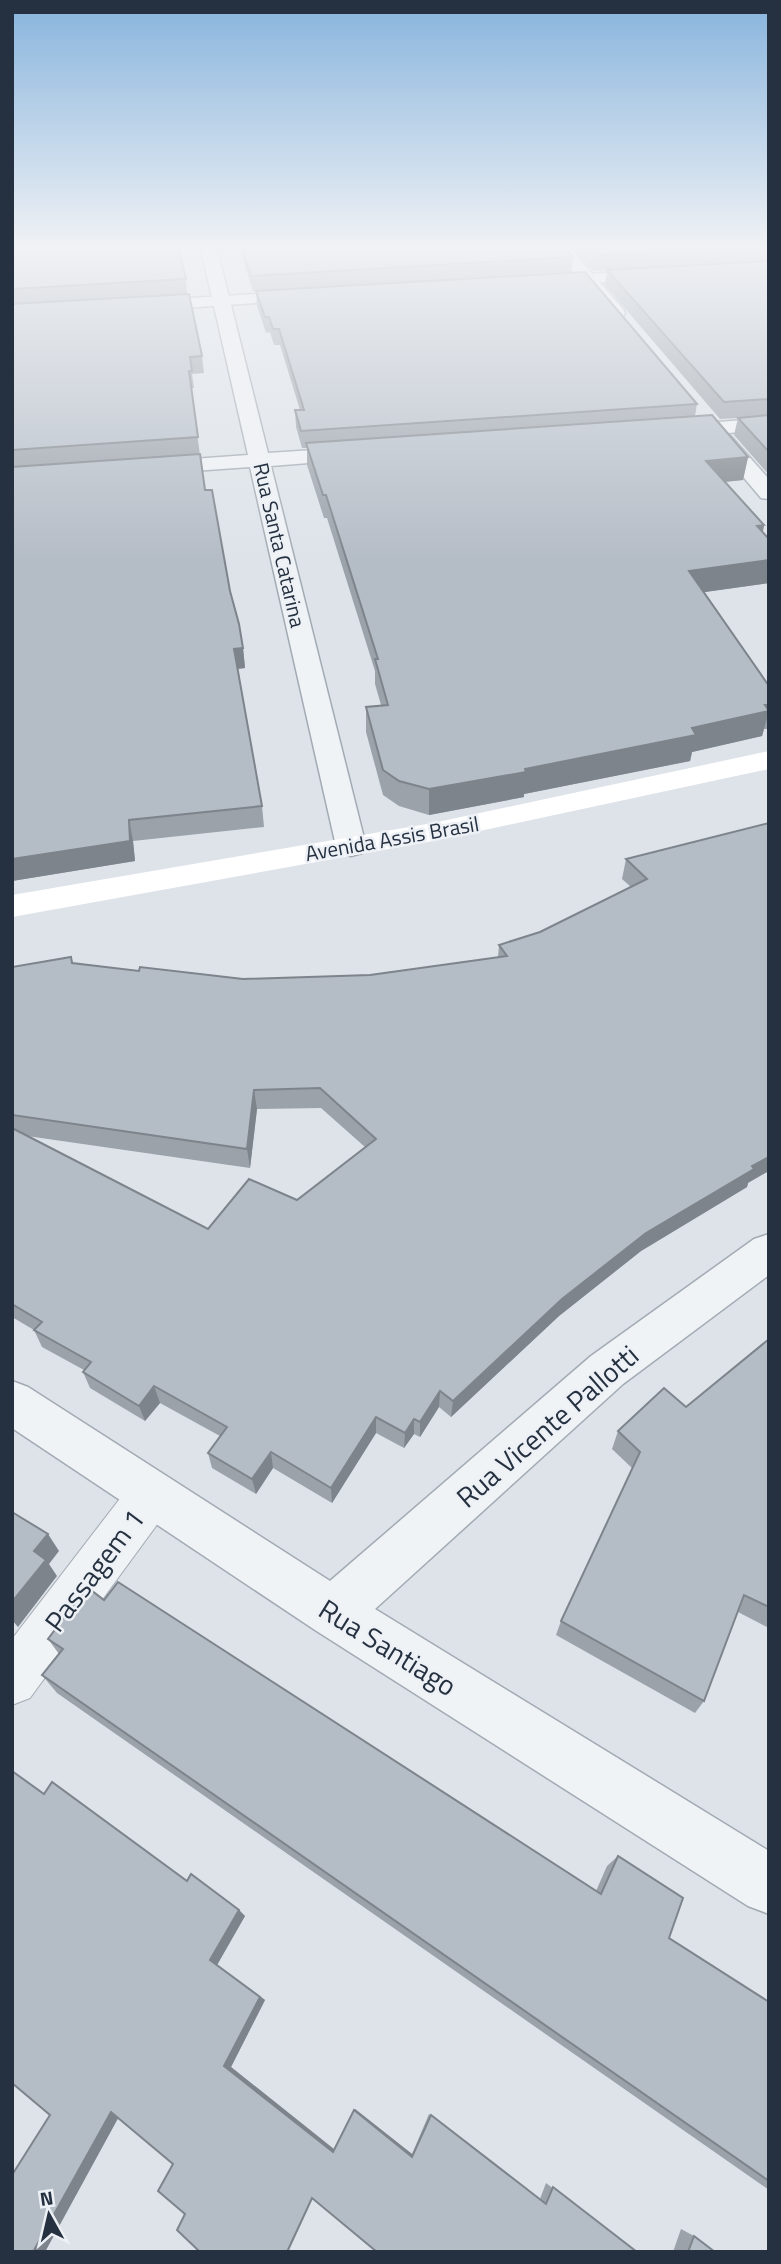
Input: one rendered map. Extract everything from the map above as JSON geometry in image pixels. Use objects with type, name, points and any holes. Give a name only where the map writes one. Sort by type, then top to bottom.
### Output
[{"type":"main road","name":"Avenida Assis Brasil","points":[[12,906],[433,832],[769,760]]},
{"type":"street","name":"Rua Santa Catarina","points":[[234,351],[351,846]]},
{"type":"street","points":[[696,407],[769,493]]},
{"type":"street","points":[[645,433],[769,424]]},
{"type":"street","points":[[136,468],[384,452]]},
{"type":"street","name":"Rua Vicente Pallotti","points":[[333,1612],[607,1370],[769,1251]]},
{"type":"street","name":"Rua Santiago","points":[[12,1402],[333,1612],[769,1885]]},
{"type":"street","name":"Passagem 1","points":[[12,1680],[151,1495]]},
{"type":"building","points":[[12,351],[201,351],[202,356],[190,357],[192,371],[189,371],[198,437],[12,450]]},
{"type":"building","points":[[286,351],[652,351],[697,404],[301,431],[295,410],[304,410]]},
{"type":"building","points":[[678,351],[769,351],[769,399],[724,402]]},
{"type":"building","points":[[712,415],[748,457],[706,461],[764,525],[757,526],[769,539],[769,560],[689,571],[769,686],[769,705],[765,705],[769,711],[692,728],[696,735],[525,769],[526,772],[429,789],[399,781],[383,770],[366,707],[388,705],[375,659],[378,659],[326,495],[323,495],[306,443]]},
{"type":"building","points":[[769,415],[769,452],[738,418]]},
{"type":"building","points":[[200,454],[205,490],[212,490],[230,591],[239,624],[243,648],[234,649],[262,806],[129,820],[130,841],[12,859],[12,467]]},
{"type":"building","points":[[769,823],[769,1157],[752,1166],[754,1169],[646,1233],[562,1299],[453,1401],[440,1391],[420,1422],[414,1419],[405,1433],[376,1417],[331,1488],[271,1452],[252,1479],[208,1453],[227,1427],[154,1386],[139,1406],[83,1372],[91,1362],[34,1330],[42,1322],[12,1304],[12,1128],[208,1229],[249,1179],[297,1200],[376,1139],[320,1088],[254,1090],[247,1149],[12,1115],[12,967],[71,957],[72,963],[139,971],[140,967],[243,979],[370,975],[507,956],[499,945],[540,932],[647,879],[626,859]]},
{"type":"building","points":[[769,1339],[769,1607],[744,1595],[704,1701],[561,1621],[640,1452],[618,1431],[664,1388],[686,1407]]},
{"type":"building","points":[[12,1512],[48,1534],[34,1551],[46,1560],[12,1602]]},
{"type":"building","points":[[118,1582],[601,1894],[618,1856],[683,1898],[669,1938],[769,2002],[769,2181],[42,1675],[63,1649],[48,1639],[87,1587],[104,1600]]},
{"type":"building","points":[[12,1771],[44,1794],[52,1782],[187,1881],[191,1874],[239,1910],[210,1960],[260,1997],[224,2066],[333,2152],[354,2110],[412,2157],[431,2115],[546,2204],[553,2187],[637,2252],[377,2252],[312,2198],[287,2252],[200,2252],[177,2230],[185,2214],[158,2191],[173,2164],[111,2112],[33,2252],[12,2252],[12,2175],[50,2115],[12,2083]]},
{"type":"building","points":[[694,2236],[715,2252],[688,2252]]}]
